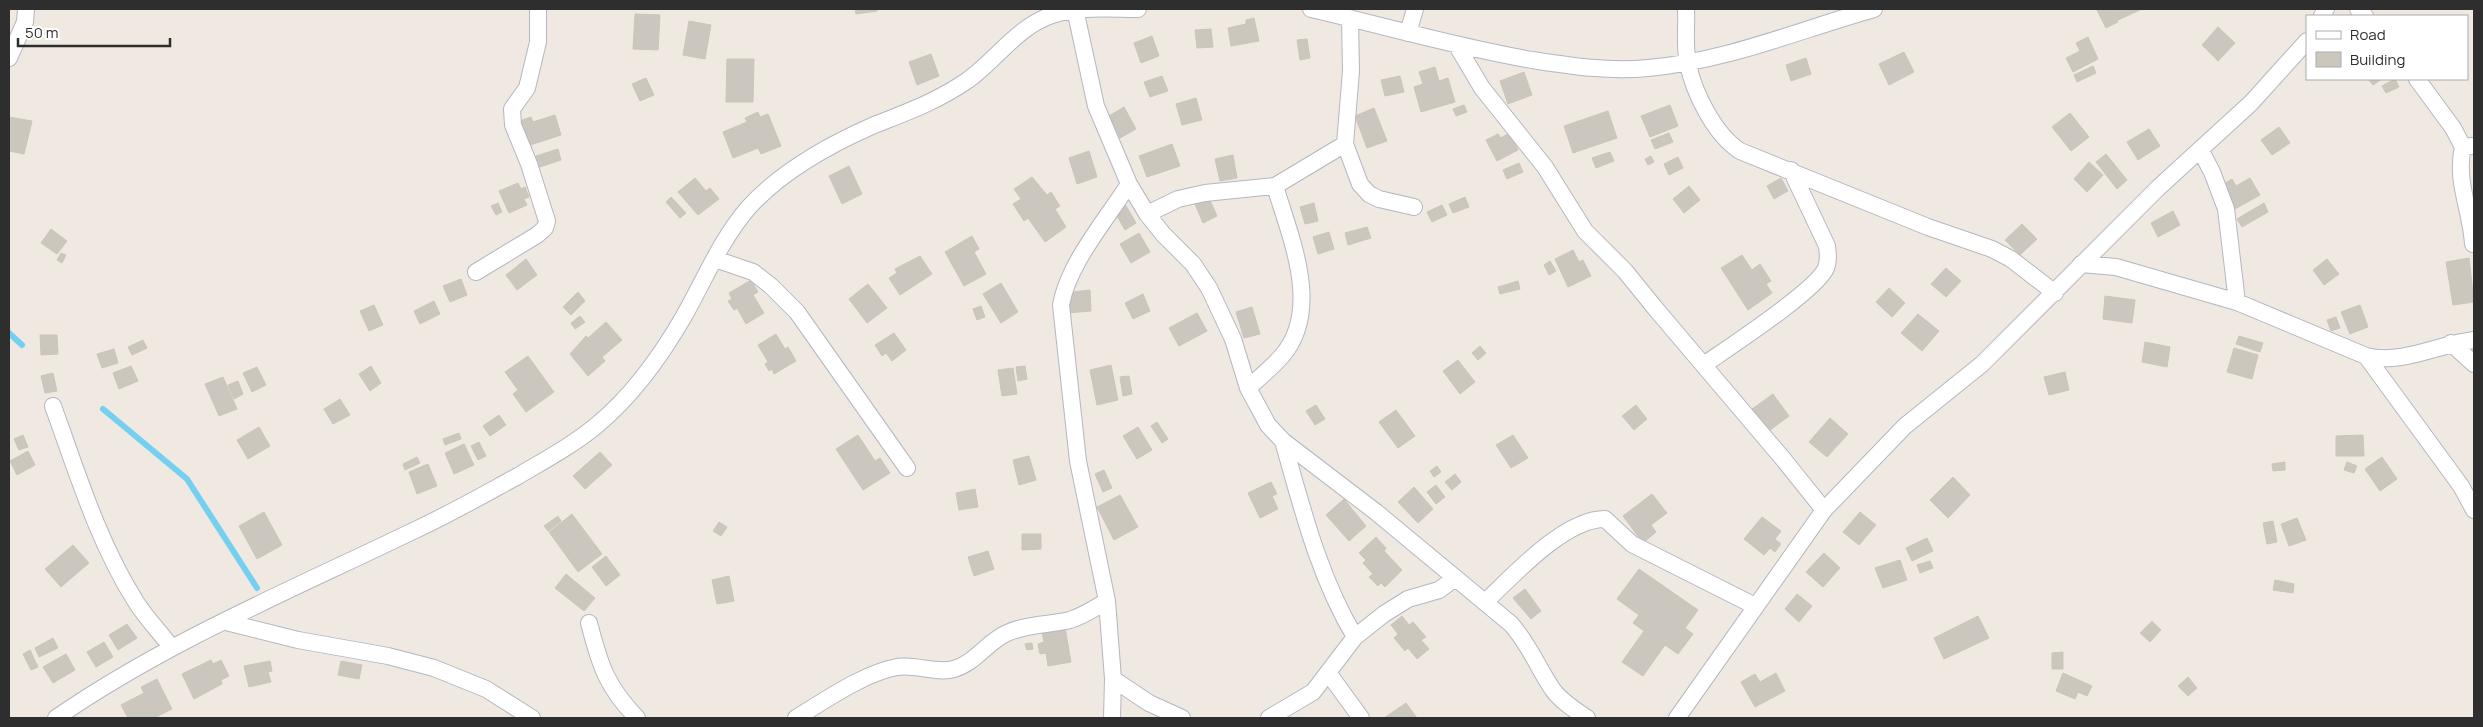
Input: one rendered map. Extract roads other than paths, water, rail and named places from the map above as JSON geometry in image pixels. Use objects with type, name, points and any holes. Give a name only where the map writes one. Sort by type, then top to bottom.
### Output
[{"type":"street","points":[[9,58],[25,22],[26,9]]},
{"type":"street","points":[[476,272],[537,235],[545,228],[547,221],[529,164],[513,125],[512,109],[527,88],[538,42],[538,9]]},
{"type":"street","points":[[1075,9],[1096,106],[1129,184],[1147,214],[1163,234],[1194,264],[1209,288],[1233,339],[1248,388],[1268,425],[1283,441],[1390,523],[1454,579],[1485,602],[1523,637],[1554,691],[1572,709],[1586,718]]},
{"type":"street","points":[[56,718],[121,676],[171,647],[464,506],[548,459],[592,429],[632,391],[654,362],[683,318],[730,232],[750,206],[803,163],[870,127],[925,106],[944,96],[972,77],[1043,12],[1075,9],[1138,9]]},
{"type":"street","points":[[1311,9],[1408,32],[1457,46],[1561,64],[1612,70],[1688,63],[1746,50],[1800,30],[1874,9]]},
{"type":"street","points":[[1408,32],[1414,9]]},
{"type":"street","points":[[1686,9],[1688,63],[1696,89],[1721,136],[1740,151],[1928,227],[1992,249],[2011,259],[2055,293]]},
{"type":"street","points":[[1350,18],[1351,71],[1346,144],[1360,184],[1369,194],[1379,199],[1414,207]]},
{"type":"street","points":[[1677,718],[1824,510],[1905,426],[1982,364],[2158,188],[2201,151],[2251,103],[2306,42]]},
{"type":"street","points":[[1457,46],[1482,88],[1545,167],[1585,231],[1625,271],[1654,308],[1705,364],[1824,510]]},
{"type":"street","points":[[2418,80],[2469,147],[2459,162],[2473,244]]},
{"type":"street","points":[[1147,214],[1178,199],[1205,192],[1276,186],[1346,144]]},
{"type":"street","points":[[2201,151],[2212,172],[2226,209],[2237,302]]},
{"type":"street","points":[[1705,364],[1771,318],[1826,270],[1829,258],[1827,246],[1791,170]]},
{"type":"street","points":[[1112,718],[1113,680],[1107,601],[1078,460],[1060,305],[1064,288],[1072,270],[1129,184]]},
{"type":"street","points":[[1248,388],[1282,356],[1296,334],[1302,295],[1302,275],[1276,186]]},
{"type":"street","points":[[715,259],[753,272],[771,286],[797,312],[907,468]]},
{"type":"street","points":[[2081,264],[2116,267],[2237,302],[2366,356],[2393,359],[2451,343],[2474,340]]},
{"type":"street","points":[[2451,343],[2474,364]]},
{"type":"street","points":[[2366,356],[2460,486],[2474,510]]},
{"type":"street","points":[[53,406],[95,518],[117,568],[137,602],[171,647]]},
{"type":"street","points":[[1283,441],[1322,572],[1337,608],[1356,637]]},
{"type":"street","points":[[1485,602],[1545,545],[1592,519],[1605,519],[1614,525],[1632,544],[1755,606]]},
{"type":"street","points":[[1270,718],[1313,692],[1329,674],[1356,637],[1384,614],[1408,599],[1439,590],[1454,579]]},
{"type":"street","points":[[796,718],[827,699],[880,673],[896,667],[910,666],[939,671],[952,670],[963,666],[1004,634],[1014,630],[1072,620],[1107,601]]},
{"type":"street","points":[[226,622],[298,640],[388,656],[434,668],[486,689],[532,718]]},
{"type":"street","points":[[589,623],[603,671],[613,690],[637,718]]},
{"type":"street","points":[[1329,674],[1361,718]]},
{"type":"street","points":[[1113,680],[1149,703],[1182,718]]},
{"type":"waterway","points":[[9,333],[22,345]]},
{"type":"waterway","points":[[103,409],[187,479],[257,588]]}]
